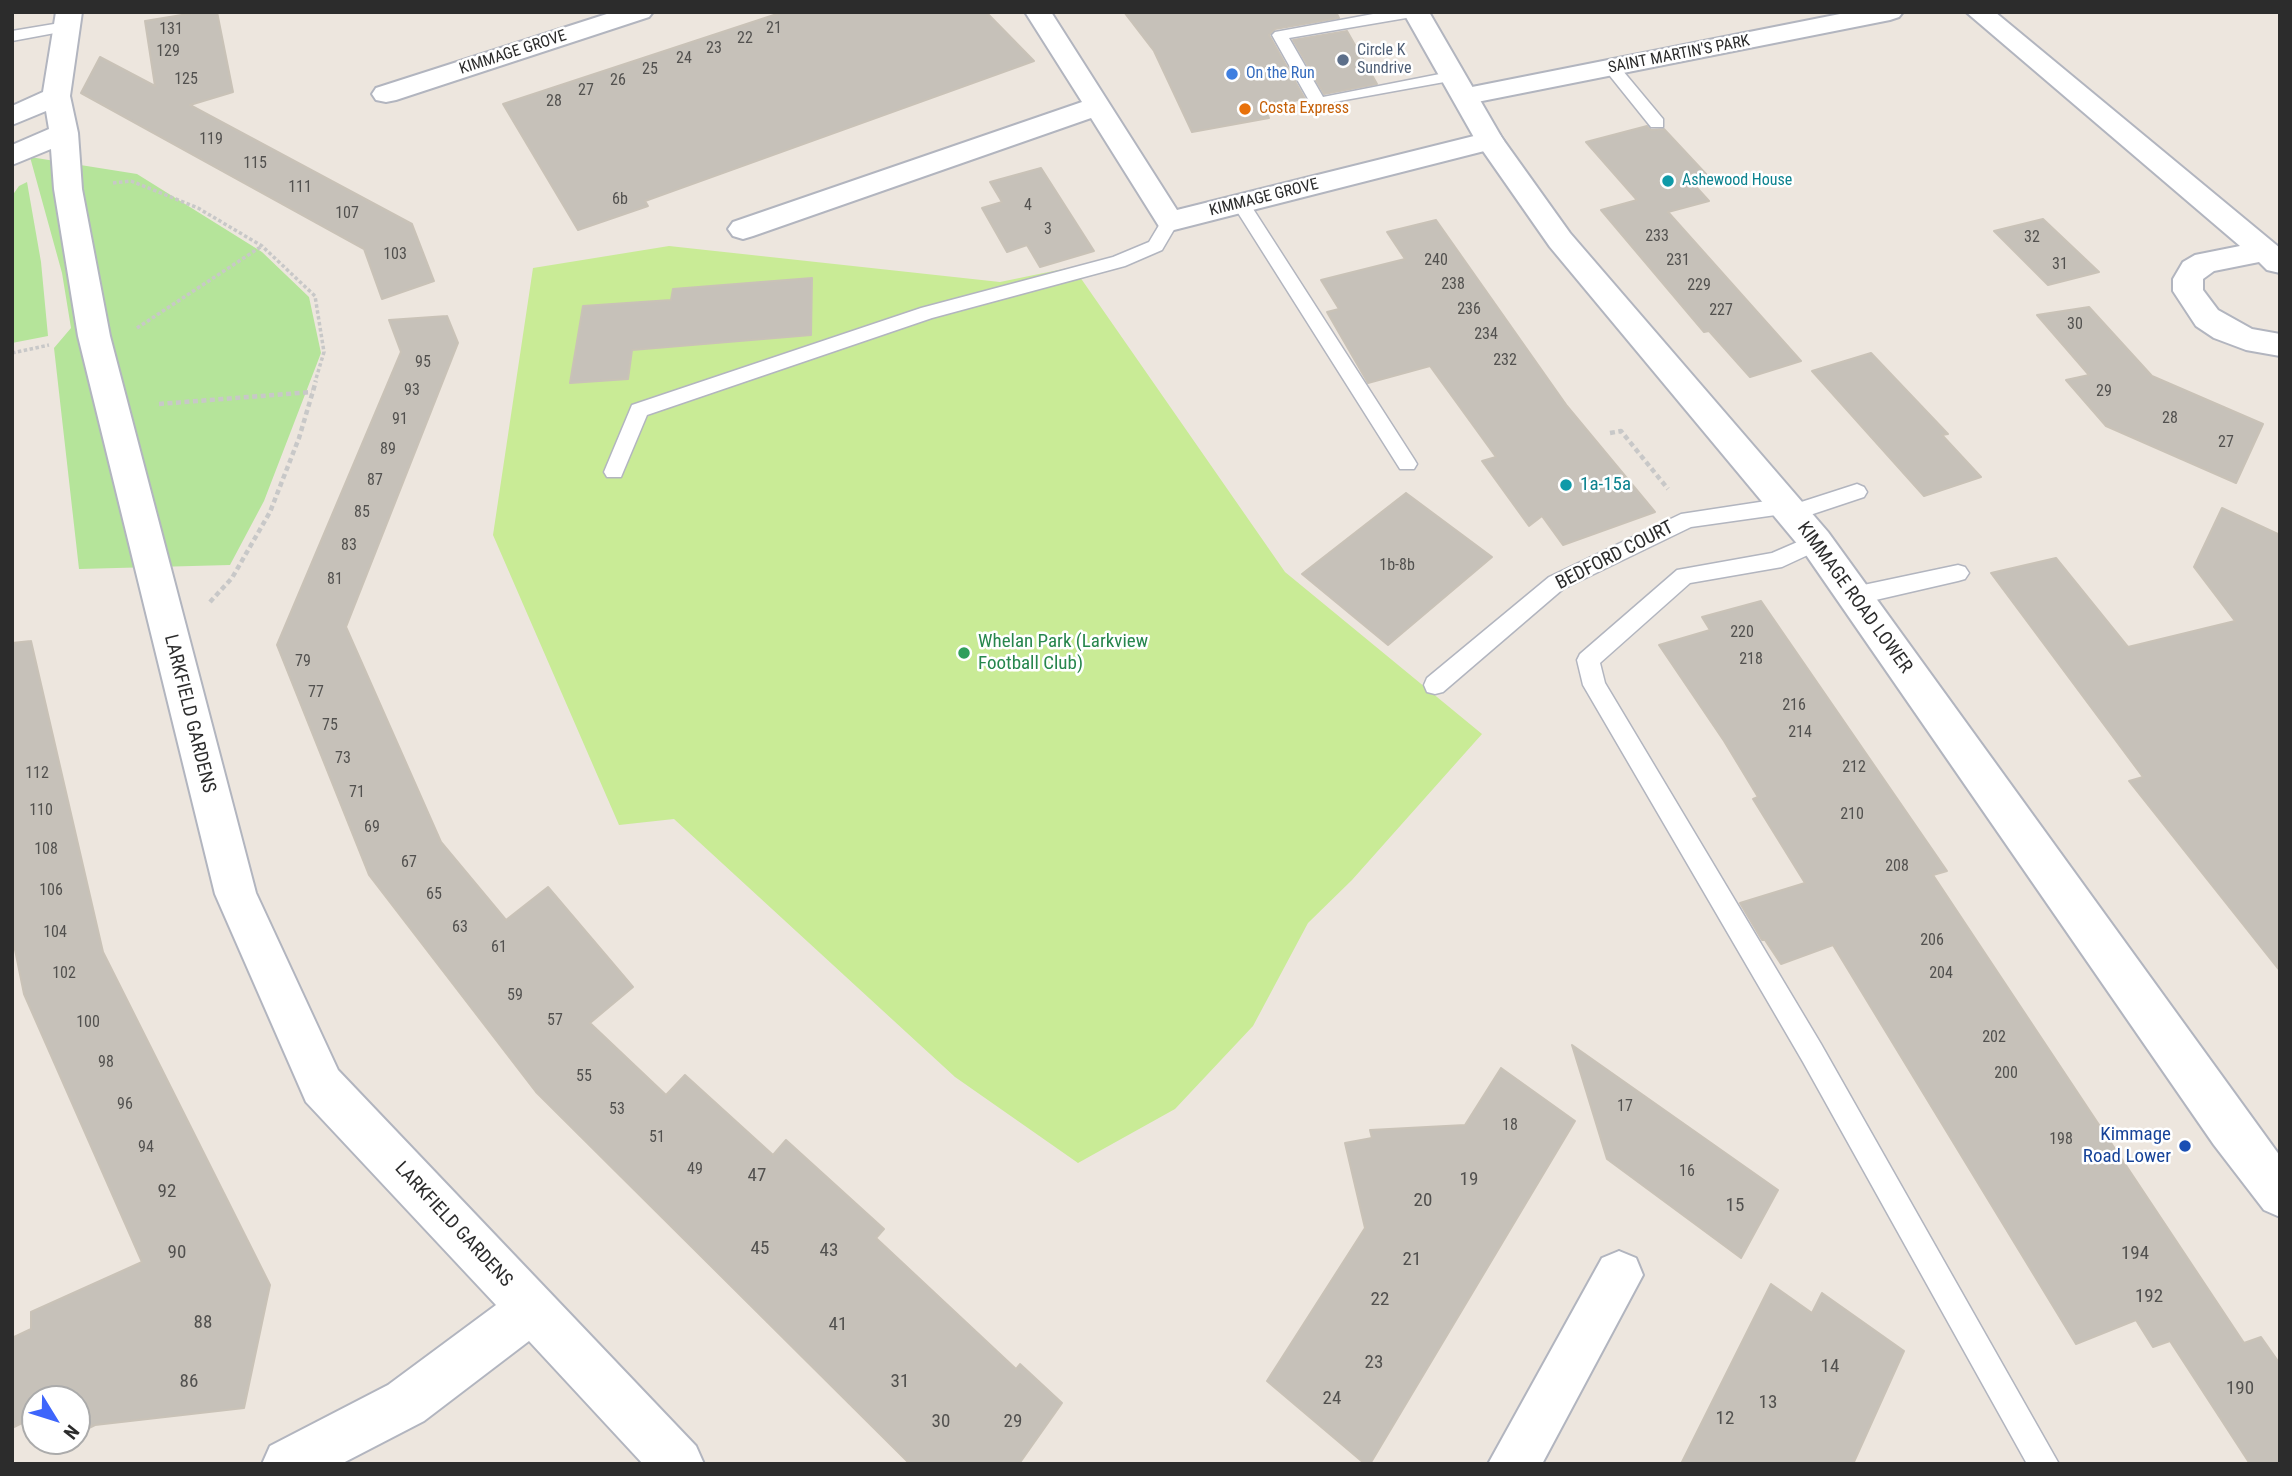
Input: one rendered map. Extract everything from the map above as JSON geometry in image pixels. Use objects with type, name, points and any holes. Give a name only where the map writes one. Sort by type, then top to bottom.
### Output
[{"type":"street","name":"KIMMAGE GROVE","points":[[386,94],[640,12]]},
{"type":"street","points":[[1038,12],[1170,220]]},
{"type":"street","name":"KIMMAGE ROAD LOWER","points":[[1414,12],[1461,86],[1490,141],[1560,240],[1816,542],[2230,1129],[2280,1195]]},
{"type":"street","name":"SAINT MARTIN'S PARK","points":[[1461,86],[1612,68],[1890,12]]},
{"type":"street","points":[[1979,12],[2272,257]]},
{"type":"street","name":"LARKFIELD GARDENS","points":[[67,20],[60,115],[68,189],[93,336],[236,894],[322,1086],[678,1464]]},
{"type":"street","points":[[743,229],[1097,106]]},
{"type":"street","points":[[12,117],[60,115]]},
{"type":"street","points":[[12,156],[60,115]]},
{"type":"street","name":"KIMMAGE GROVE","points":[[1170,220],[1242,205],[1490,141]]},
{"type":"street","points":[[2272,257],[2206,262],[2194,269],[2188,279],[2188,291],[2207,318],[2225,330],[2246,339],[2280,345]]},
{"type":"street","points":[[1514,1464],[1619,1275]]},
{"type":"street","points":[[288,1464],[406,1403],[531,1308]]},
{"type":"lane","points":[[1414,12],[1279,34],[1318,103],[1461,86]]},
{"type":"lane","points":[[12,36],[67,20]]},
{"type":"lane","points":[[1612,68],[1657,123]]},
{"type":"lane","points":[[1242,205],[1407,464]]},
{"type":"lane","points":[[614,472],[639,410],[927,313],[1119,262],[1156,246],[1170,220]]},
{"type":"lane","name":"BEDFORD COURT","points":[[1435,685],[1556,583],[1691,519],[1789,510],[1857,492]]},
{"type":"lane","points":[[1816,542],[1775,561],[1684,576],[1588,660],[1594,685],[1812,1053],[2044,1464]]},
{"type":"lane","points":[[1854,596],[1958,573]]},
{"type":"path","points":[[113,183],[131,181],[198,208],[262,246],[315,296],[324,352],[299,438],[270,512],[232,579],[199,615],[167,627]]},
{"type":"path","points":[[134,330],[262,246]]},
{"type":"path","points":[[153,404],[312,392]]},
{"type":"path","points":[[1610,433],[1621,431],[1691,519]]},
{"type":"green space","points":[[30,157],[137,174],[262,252],[309,297],[321,353],[264,501],[230,565],[79,569],[54,348],[71,328],[62,273]]},
{"type":"green space","points":[[27,182],[41,262],[48,336],[12,343],[12,196],[19,186]]},
{"type":"green space","name":"Whelan Park (Larkview Football Club)","points":[[669,246],[1000,282],[1073,267],[1285,572],[1482,734],[1352,880],[1308,923],[1253,1026],[1175,1109],[1078,1163],[955,1077],[674,819],[619,825],[493,535],[533,268]]},
{"type":"building","points":[[200,12],[217,12],[233,92],[190,105],[412,224],[434,281],[382,299],[364,249],[81,93],[100,57],[155,86],[145,21]]},
{"type":"building","points":[[783,12],[986,12],[1034,61],[645,201],[648,206],[578,230],[503,104]]},
{"type":"building","points":[[1124,12],[1336,12],[1339,18],[1275,29],[1269,35],[1305,99],[1263,106],[1269,118],[1192,132],[1154,51]]},
{"type":"building","points":[[1347,31],[1377,84],[1324,94],[1293,40]]},
{"type":"building","points":[[1647,126],[1651,130],[1664,129],[1706,174],[1689,179],[1709,201],[1668,212],[1801,361],[1750,377],[1709,331],[1704,332],[1601,210],[1637,200],[1586,142]]},
{"type":"building","points":[[1041,168],[1094,251],[1040,267],[1027,245],[1007,252],[982,208],[1002,202],[990,182]]},
{"type":"building","points":[[2043,219],[2099,272],[2048,285],[1994,231]]},
{"type":"building","points":[[1436,220],[1567,406],[1655,512],[1563,545],[1542,516],[1529,526],[1482,461],[1496,457],[1430,366],[1368,383],[1327,312],[1339,309],[1321,280],[1405,259],[1387,232]]},
{"type":"building","points":[[812,278],[811,335],[632,350],[628,379],[570,383],[583,306],[671,300],[673,289]]},
{"type":"building","points":[[2089,307],[2152,376],[2263,424],[2236,483],[2106,426],[2066,380],[2089,375],[2037,315]]},
{"type":"building","points":[[447,316],[458,343],[346,627],[441,842],[506,920],[548,887],[633,987],[590,1023],[666,1095],[685,1075],[773,1155],[786,1140],[884,1229],[876,1238],[1016,1369],[1020,1364],[1062,1403],[1019,1464],[910,1464],[536,1092],[369,875],[277,645],[401,352],[389,320]]},
{"type":"building","points":[[1871,353],[1948,434],[1942,435],[1981,477],[1924,496],[1812,371]]},
{"type":"building","points":[[1406,493],[1492,557],[1388,645],[1302,574]]},
{"type":"building","points":[[2222,508],[2280,535],[2280,971],[2129,781],[2143,777],[1991,573],[2056,558],[2128,647],[2235,621],[2194,567]]},
{"type":"building","points":[[1761,601],[1947,871],[1933,875],[2244,1343],[2261,1337],[2280,1364],[2280,1464],[2250,1464],[2170,1341],[2153,1347],[2136,1320],[2076,1344],[1833,945],[1781,964],[1765,940],[1762,940],[1740,903],[1805,883],[1753,799],[1758,797],[1724,741],[1659,645],[1710,630],[1702,617]]},
{"type":"building","points":[[31,641],[103,952],[270,1285],[244,1408],[91,1427],[91,1385],[21,1385],[21,1424],[12,1428],[12,1338],[31,1329],[31,1312],[142,1262],[24,994],[12,935],[12,643]]},
{"type":"building","points":[[1572,1045],[1778,1190],[1741,1258],[1607,1159]]},
{"type":"building","points":[[1501,1068],[1575,1121],[1370,1464],[1365,1464],[1267,1381],[1365,1228],[1345,1143],[1372,1138],[1370,1130],[1465,1125]]},
{"type":"building","points":[[1771,1284],[1812,1313],[1822,1293],[1904,1351],[1853,1464],[1681,1464]]},
{"type":"place","name":"Circle K Sundrive","points":[[1343,60]]},
{"type":"place","name":"On the Run","points":[[1232,74]]},
{"type":"place","name":"Costa Express","points":[[1245,109]]},
{"type":"place","name":"Ashewood House","points":[[1668,181]]},
{"type":"place","name":"1a-15a","points":[[1566,485]]},
{"type":"place","name":"Whelan Park (Larkview Football Club)","points":[[964,653]]},
{"type":"place","name":"Kimmage Road Lower","points":[[2185,1146]]}]
